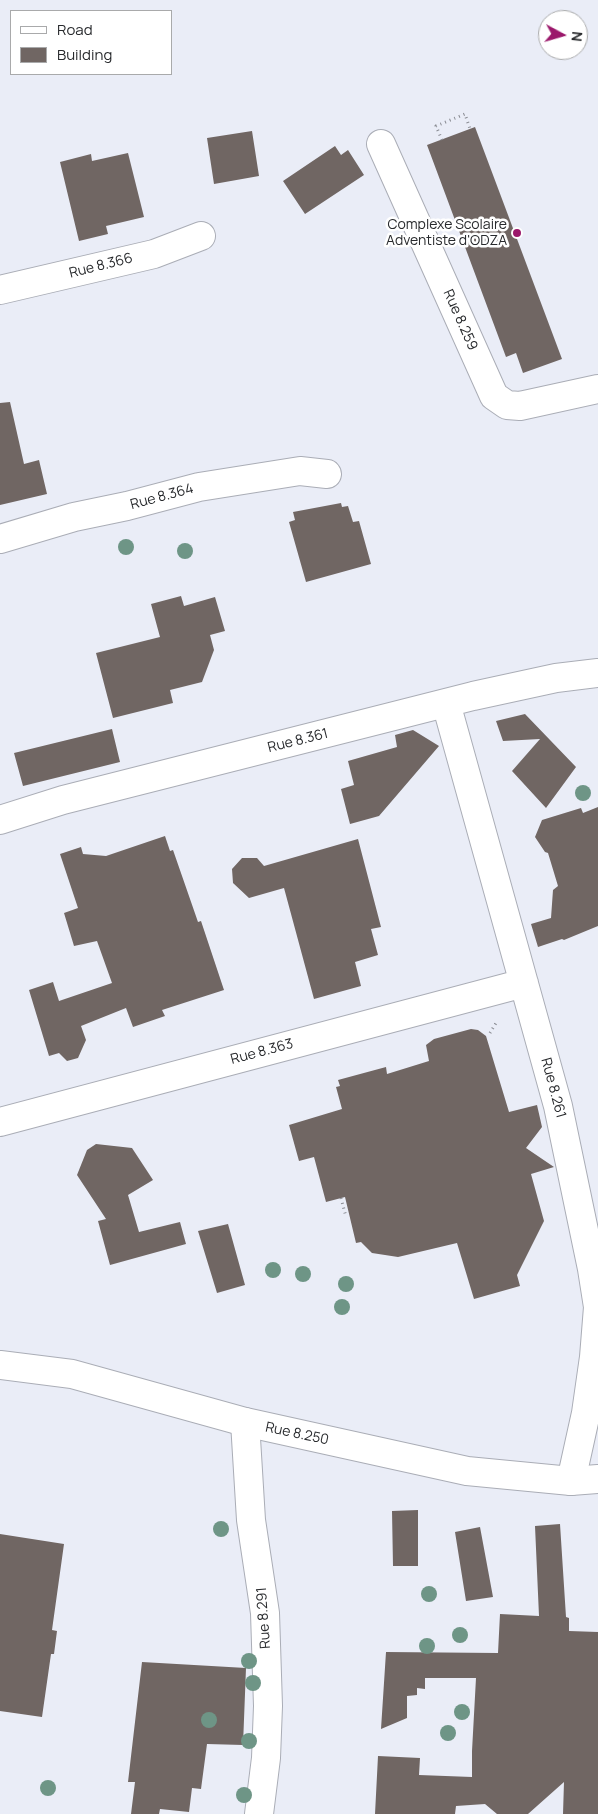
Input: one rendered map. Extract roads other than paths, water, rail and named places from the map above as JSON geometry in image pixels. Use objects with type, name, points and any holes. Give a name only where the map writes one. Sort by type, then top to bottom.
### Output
[{"type":"street","name":"Rue 8.259","points":[[381,144],[494,396],[507,405],[520,406],[598,389]]},
{"type":"street","name":"Rue 8.366","points":[[0,290],[154,254],[201,236]]},
{"type":"street","name":"Rue 8.364","points":[[0,539],[74,517],[199,487],[300,472],[328,474]]},
{"type":"street","name":"Rue 8.361","points":[[0,820],[64,800],[446,703],[556,678],[598,673]]},
{"type":"street","name":"Rue 8.261","points":[[446,703],[558,1106],[592,1269],[598,1307],[594,1357],[586,1414],[571,1481]]},
{"type":"street","name":"Rue 8.363","points":[[0,1122],[524,983]]},
{"type":"street","name":"Rue 8.250","points":[[0,1365],[72,1374],[245,1422],[467,1472],[571,1481],[598,1479]]},
{"type":"street","name":"Rue 8.291","points":[[245,1422],[251,1520],[265,1614],[268,1706],[266,1758],[260,1814]]},
{"type":"place","name":"Complexe Scolaire Adventiste d'ODZA","points":[[517,233]]}]
